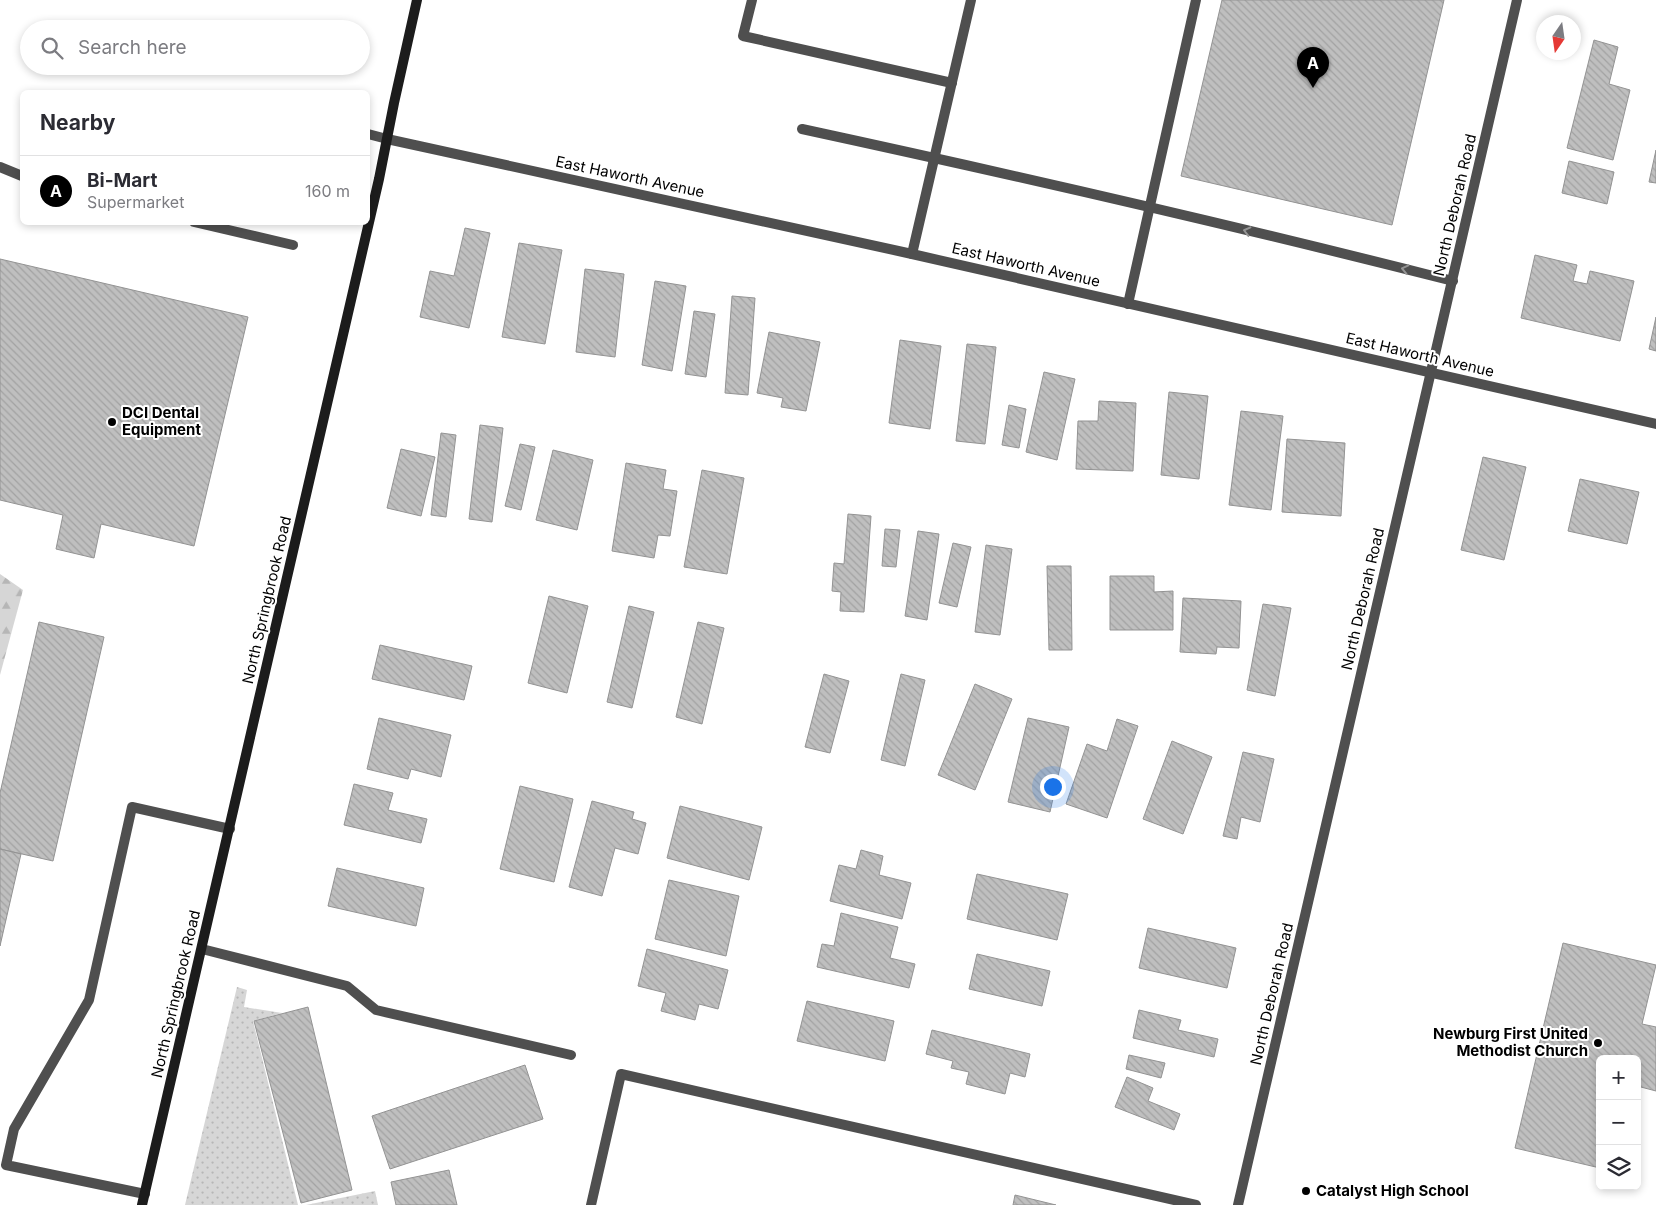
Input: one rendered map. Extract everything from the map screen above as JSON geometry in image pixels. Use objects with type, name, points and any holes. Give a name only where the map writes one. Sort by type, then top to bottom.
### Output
[{"type":"main road","name":"North Springbrook Road","points":[[370,218],[417,0]]},
{"type":"main road","name":"North Springbrook Road","points":[[142,1205],[368,225]]},
{"type":"street","points":[[752,0],[744,36],[952,83]]},
{"type":"street","points":[[912,254],[971,0]]},
{"type":"street","points":[[1128,304],[1196,0]]},
{"type":"street","name":"North Deborah Road","points":[[1238,1205],[1517,0]]},
{"type":"street","points":[[802,129],[1150,208],[1453,281]]},
{"type":"street","name":"East Haworth Avenue","points":[[370,134],[912,254],[1656,424]]},
{"type":"street","points":[[0,167],[20,175]]},
{"type":"street","points":[[207,225],[293,245]]},
{"type":"street","points":[[145,1194],[6,1164],[14,1129],[89,1000],[132,807],[230,829]]},
{"type":"street","points":[[202,949],[346,986],[376,1010],[572,1056]]},
{"type":"street","points":[[591,1205],[621,1074],[1196,1205]]},
{"type":"green space","points":[[0,574],[23,590],[0,675]]},
{"type":"green space","points":[[237,987],[247,990],[244,1007],[282,1013],[253,1021],[298,1205],[185,1205]]},
{"type":"green space","points":[[375,1191],[378,1205],[306,1205]]},
{"type":"building","points":[[1222,0],[1444,0],[1392,225],[1181,176]]},
{"type":"building","points":[[1594,40],[1618,47],[1609,84],[1630,90],[1613,160],[1567,148]]},
{"type":"building","points":[[1656,150],[1656,183],[1649,182]]},
{"type":"building","points":[[1569,161],[1614,172],[1607,204],[1562,193]]},
{"type":"building","points":[[465,228],[490,233],[469,328],[420,317],[430,271],[454,276]]},
{"type":"building","points":[[519,243],[562,250],[545,344],[502,337]]},
{"type":"building","points":[[1535,255],[1577,265],[1573,281],[1587,284],[1590,271],[1634,281],[1620,341],[1521,318]]},
{"type":"building","name":"DCI Dental Equipment","points":[[0,259],[248,317],[194,546],[101,524],[94,558],[56,549],[63,515],[0,500]]},
{"type":"building","points":[[585,269],[624,274],[615,357],[576,352]]},
{"type":"building","points":[[655,281],[686,286],[672,371],[642,365]]},
{"type":"building","points":[[732,296],[755,298],[748,395],[725,393]]},
{"type":"building","points":[[694,311],[715,314],[706,377],[685,374]]},
{"type":"building","points":[[1656,317],[1656,351],[1649,349]]},
{"type":"building","points":[[769,332],[820,342],[806,411],[781,407],[783,398],[757,393]]},
{"type":"building","points":[[900,340],[941,346],[930,429],[889,423]]},
{"type":"building","points":[[967,344],[996,347],[985,444],[956,441]]},
{"type":"building","points":[[1044,372],[1075,379],[1057,460],[1026,452]]},
{"type":"building","points":[[1169,392],[1208,396],[1199,479],[1161,475]]},
{"type":"building","points":[[1099,401],[1136,403],[1133,471],[1076,469],[1078,421],[1098,421]]},
{"type":"building","points":[[1009,405],[1026,409],[1019,448],[1002,445]]},
{"type":"building","points":[[1241,411],[1283,416],[1271,510],[1229,505]]},
{"type":"building","points":[[480,425],[503,428],[492,522],[469,519]]},
{"type":"building","points":[[441,433],[456,435],[446,517],[431,515]]},
{"type":"building","points":[[1287,439],[1345,443],[1341,516],[1282,512]]},
{"type":"building","points":[[520,444],[535,447],[521,510],[505,506]]},
{"type":"building","points":[[401,449],[435,457],[421,516],[387,508]]},
{"type":"building","points":[[553,450],[593,460],[577,530],[536,520]]},
{"type":"building","points":[[1483,457],[1526,467],[1504,560],[1461,550]]},
{"type":"building","points":[[626,463],[666,470],[663,489],[677,491],[670,536],[658,535],[654,558],[612,551]]},
{"type":"building","points":[[702,470],[744,478],[727,574],[684,567]]},
{"type":"building","points":[[1580,479],[1639,492],[1627,544],[1568,531]]},
{"type":"building","points":[[848,514],[871,516],[864,612],[840,611],[841,592],[832,591],[834,563],[844,564]]},
{"type":"building","points":[[885,529],[900,530],[896,567],[882,566]]},
{"type":"building","points":[[918,531],[939,534],[927,620],[905,616]]},
{"type":"building","points":[[953,543],[971,547],[957,607],[939,603]]},
{"type":"building","points":[[986,545],[1012,549],[1000,635],[975,632]]},
{"type":"building","points":[[1047,566],[1071,566],[1072,650],[1049,650]]},
{"type":"building","points":[[1110,576],[1154,576],[1154,592],[1173,591],[1173,630],[1110,630]]},
{"type":"building","points":[[549,596],[588,606],[567,693],[528,683]]},
{"type":"building","points":[[1183,598],[1241,601],[1239,648],[1217,647],[1216,654],[1180,652]]},
{"type":"building","points":[[1263,604],[1291,608],[1275,696],[1247,690]]},
{"type":"building","points":[[629,606],[654,612],[632,708],[607,702]]},
{"type":"building","points":[[39,622],[104,637],[53,861],[0,849],[0,793]]},
{"type":"building","points":[[698,622],[724,628],[702,724],[676,717]]},
{"type":"building","points":[[380,645],[472,666],[464,700],[372,679]]},
{"type":"building","points":[[824,674],[849,681],[830,753],[805,747]]},
{"type":"building","points":[[901,674],[925,680],[905,766],[881,760]]},
{"type":"building","points":[[975,684],[1012,699],[975,790],[938,775]]},
{"type":"building","points":[[379,718],[451,735],[441,777],[411,769],[408,779],[367,769]]},
{"type":"building","points":[[1028,718],[1069,727],[1050,812],[1008,802]]},
{"type":"building","points":[[1117,719],[1138,726],[1107,818],[1066,804],[1087,744],[1107,751]]},
{"type":"building","points":[[1172,741],[1212,757],[1183,834],[1143,819]]},
{"type":"building","points":[[1243,752],[1274,759],[1260,822],[1241,817],[1237,839],[1223,836]]},
{"type":"building","points":[[354,784],[393,793],[388,810],[427,819],[421,843],[344,825]]},
{"type":"building","points":[[520,786],[573,799],[554,882],[500,869]]},
{"type":"building","points":[[592,801],[634,812],[632,819],[646,823],[638,854],[615,848],[602,896],[569,887]]},
{"type":"building","points":[[680,806],[762,827],[749,880],[667,858]]},
{"type":"building","points":[[0,849],[21,854],[0,946]]},
{"type":"building","points":[[861,850],[883,856],[879,875],[911,883],[902,919],[830,901],[839,865],[856,869]]},
{"type":"building","points":[[337,868],[424,888],[416,926],[328,906]]},
{"type":"building","points":[[977,874],[1068,894],[1057,940],[967,919]]},
{"type":"building","points":[[669,880],[739,896],[726,956],[655,939]]},
{"type":"building","points":[[841,913],[898,927],[890,958],[915,964],[909,988],[817,967],[822,944],[834,946]]},
{"type":"building","points":[[1148,928],[1236,948],[1227,988],[1139,968]]},
{"type":"building","name":"Newburg First United Methodist Church","points":[[1563,943],[1656,965],[1642,1024],[1656,1027],[1656,1091],[1641,1087],[1641,1055],[1596,1055],[1596,1167],[1515,1148]]},
{"type":"building","points":[[647,949],[728,970],[718,1009],[699,1004],[695,1020],[661,1011],[666,993],[638,986]]},
{"type":"building","points":[[977,954],[1050,971],[1042,1006],[969,989]]},
{"type":"building","points":[[807,1001],[894,1021],[885,1061],[797,1041]]},
{"type":"building","points":[[308,1007],[352,1190],[301,1203],[254,1021]]},
{"type":"building","points":[[1139,1010],[1181,1020],[1178,1030],[1218,1039],[1214,1057],[1133,1038]]},
{"type":"building","points":[[932,1030],[1030,1054],[1025,1077],[1010,1073],[1005,1094],[966,1084],[969,1072],[951,1068],[953,1061],[926,1054]]},
{"type":"building","points":[[1129,1055],[1165,1063],[1161,1078],[1126,1069]]},
{"type":"building","points":[[525,1065],[543,1119],[390,1169],[372,1116]]},
{"type":"building","points":[[1127,1077],[1153,1088],[1148,1101],[1180,1114],[1174,1130],[1115,1107]]},
{"type":"building","points":[[449,1170],[457,1205],[396,1205],[391,1182]]},
{"type":"building","points":[[1015,1195],[1056,1205],[1013,1205]]},
{"type":"place","name":"Bi-Mart","points":[[1313,88]]},
{"type":"place","name":"DCI Dental Equipment","points":[[112,422]]},
{"type":"place","name":"Newburg First United Methodist Church","points":[[1598,1043]]},
{"type":"place","name":"Catalyst High School","points":[[1306,1191]]}]
